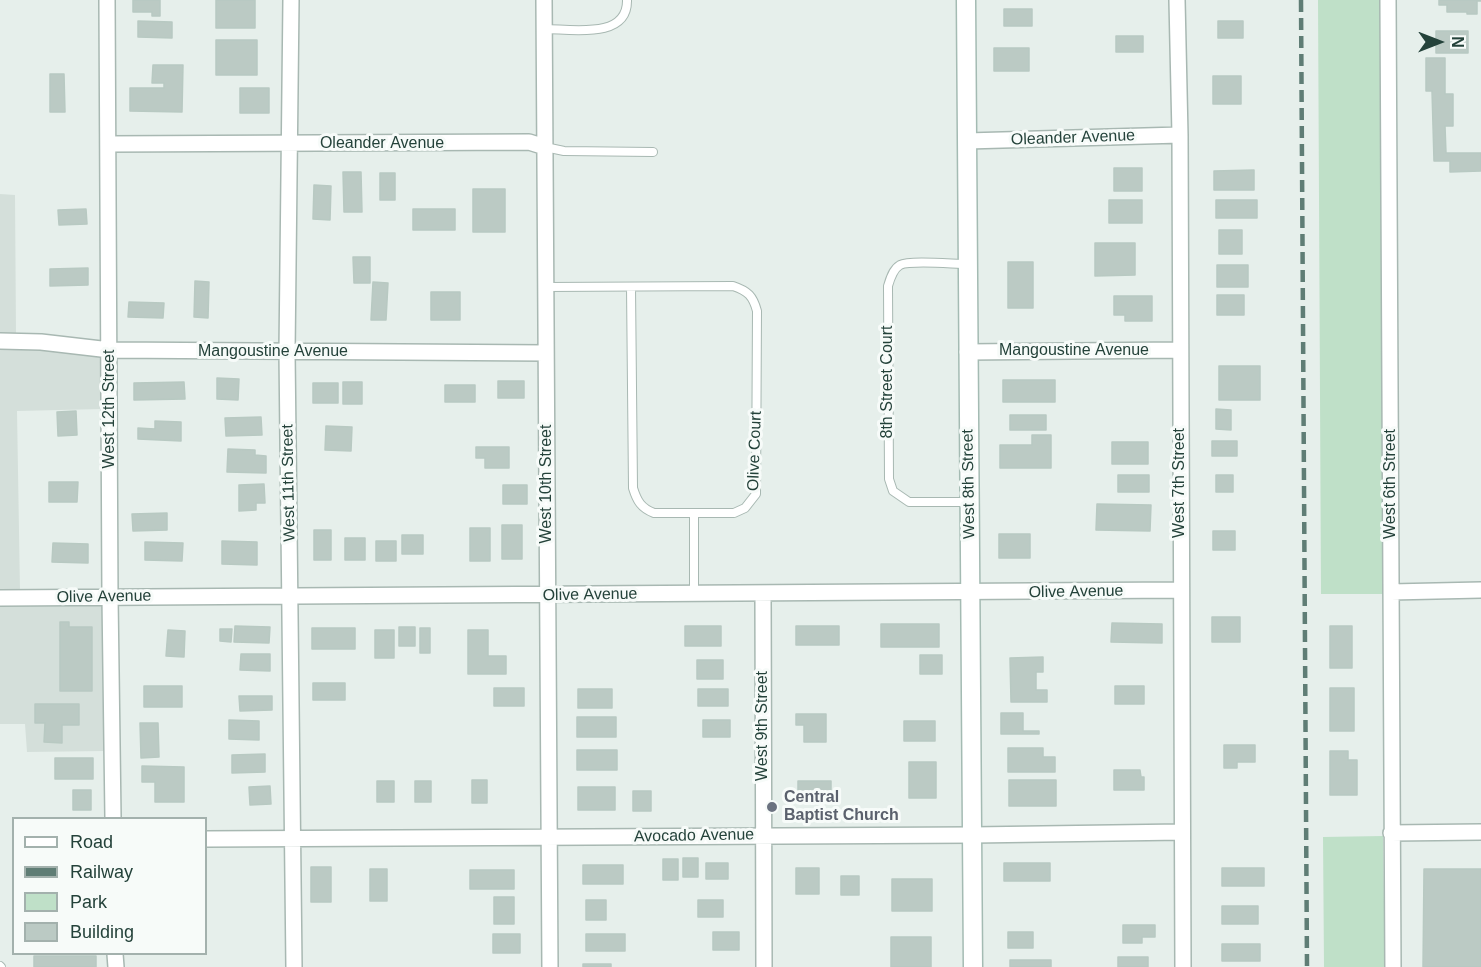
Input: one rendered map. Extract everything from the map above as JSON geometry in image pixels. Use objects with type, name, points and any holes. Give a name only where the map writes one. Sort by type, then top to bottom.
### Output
[{"type":"street","name":"West 12th Street","points":[[108,0],[113,817]]},
{"type":"street","name":"West 11th Street","points":[[291,0],[287,352],[294,967]]},
{"type":"street","name":"West 10th Street","points":[[544,0],[550,967]]},
{"type":"street","name":"West 8th Street","points":[[966,0],[973,967]]},
{"type":"street","name":"West 7th Street","points":[[1177,0],[1180,135],[1183,967]]},
{"type":"street","name":"West 6th Street","points":[[1388,0],[1393,967]]},
{"type":"street","name":"Oleander Avenue","points":[[967,141],[1180,135]]},
{"type":"street","name":"Oleander Avenue","points":[[109,144],[529,142],[545,147]]},
{"type":"street","name":"Mangoustine Avenue","points":[[0,341],[40,342],[110,350],[546,353]]},
{"type":"street","name":"Mangoustine Avenue","points":[[967,352],[1180,350]]},
{"type":"street","points":[[1391,591],[1481,590]]},
{"type":"street","name":"Olive Avenue","points":[[0,598],[1180,591]]},
{"type":"street","name":"West 9th Street","points":[[763,593],[764,967]]},
{"type":"street","name":"Avocado Avenue","points":[[207,839],[973,836],[1182,832]]},
{"type":"street","points":[[1391,833],[1481,832]]},
{"type":"lane","points":[[544,29],[606,29],[616,24],[624,16],[627,0]]},
{"type":"lane","name":"Oleander Avenue","points":[[545,147],[564,151],[653,152]]},
{"type":"lane","name":"8th Street Court","points":[[968,264],[908,263],[898,266],[891,275],[888,286],[889,479],[893,491],[909,502],[970,502]]},
{"type":"lane","name":"Olive Court","points":[[546,287],[733,286],[744,290],[754,298],[758,311],[756,494],[745,508],[734,513],[654,513],[645,510],[638,501],[633,488],[632,287]]},
{"type":"lane","points":[[694,513],[694,594]]},
{"type":"shaded area","points":[[0,194],[15,195],[16,334],[0,334]]},
{"type":"shaded area","points":[[0,348],[40,349],[102,356],[102,409],[17,411],[20,591],[0,591]]},
{"type":"shaded area","points":[[102,604],[104,751],[27,752],[25,724],[0,724],[0,605]]},
{"type":"green space","points":[[1318,0],[1380,0],[1383,594],[1321,594]]},
{"type":"green space","points":[[1383,836],[1385,967],[1324,967],[1323,837]]},
{"type":"building","points":[[133,0],[160,0],[160,16],[152,16],[152,12],[133,12]]},
{"type":"building","points":[[216,0],[255,0],[255,28],[216,28]]},
{"type":"building","points":[[1439,0],[1481,1],[1477,1],[1477,14],[1467,14],[1467,12],[1447,12],[1447,5],[1439,5]]},
{"type":"building","points":[[1004,9],[1032,9],[1032,26],[1004,26]]},
{"type":"building","points":[[138,21],[172,22],[172,38],[138,37]]},
{"type":"building","points":[[1218,21],[1243,21],[1243,38],[1218,38]]},
{"type":"building","points":[[1436,31],[1468,31],[1468,53],[1436,53]]},
{"type":"building","points":[[1116,36],[1143,36],[1143,52],[1116,52]]},
{"type":"building","points":[[216,40],[257,40],[257,75],[216,75]]},
{"type":"building","points":[[994,48],[1029,48],[1029,71],[994,71]]},
{"type":"building","points":[[1426,58],[1445,58],[1445,94],[1453,94],[1453,126],[1445,126],[1446,153],[1481,153],[1481,171],[1450,172],[1450,161],[1434,161],[1432,91],[1426,91]]},
{"type":"building","points":[[153,65],[183,65],[182,112],[130,111],[130,88],[164,88],[164,83],[152,83]]},
{"type":"building","points":[[50,74],[64,74],[65,112],[50,112]]},
{"type":"building","points":[[1213,76],[1241,76],[1241,104],[1213,104]]},
{"type":"building","points":[[240,88],[269,88],[269,113],[240,113]]},
{"type":"building","points":[[1114,168],[1142,168],[1142,191],[1114,191]]},
{"type":"building","points":[[1254,170],[1254,190],[1214,190],[1214,171]]},
{"type":"building","points":[[343,172],[361,172],[362,212],[344,212]]},
{"type":"building","points":[[380,173],[395,173],[395,200],[380,200]]},
{"type":"building","points":[[314,185],[331,186],[330,220],[313,219]]},
{"type":"building","points":[[473,189],[505,189],[505,232],[473,232]]},
{"type":"building","points":[[1109,200],[1142,200],[1142,223],[1109,223]]},
{"type":"building","points":[[1216,200],[1257,200],[1257,218],[1216,218]]},
{"type":"building","points":[[86,209],[87,224],[59,225],[58,210]]},
{"type":"building","points":[[413,209],[455,209],[455,230],[413,230]]},
{"type":"building","points":[[1219,230],[1242,230],[1242,254],[1219,254]]},
{"type":"building","points":[[1095,243],[1135,243],[1135,275],[1095,276]]},
{"type":"building","points":[[353,257],[370,257],[370,283],[354,283]]},
{"type":"building","points":[[1008,262],[1033,262],[1033,308],[1008,308]]},
{"type":"building","points":[[1217,265],[1248,265],[1248,287],[1217,287]]},
{"type":"building","points":[[88,268],[88,285],[50,286],[50,269]]},
{"type":"building","points":[[195,281],[209,282],[208,318],[194,317]]},
{"type":"building","points":[[373,282],[388,283],[386,320],[371,320]]},
{"type":"building","points":[[431,292],[460,292],[460,320],[431,320]]},
{"type":"building","points":[[1217,295],[1244,295],[1244,315],[1217,315]]},
{"type":"building","points":[[1114,296],[1152,296],[1152,321],[1125,321],[1125,315],[1114,315]]},
{"type":"building","points":[[129,302],[164,303],[163,318],[128,317]]},
{"type":"building","points":[[1219,366],[1260,366],[1260,400],[1219,400]]},
{"type":"building","points":[[217,378],[239,379],[238,400],[217,399]]},
{"type":"building","points":[[1003,380],[1055,380],[1055,402],[1003,402]]},
{"type":"building","points":[[498,381],[524,381],[524,398],[498,398]]},
{"type":"building","points":[[184,382],[185,399],[134,400],[134,383]]},
{"type":"building","points":[[343,382],[362,382],[362,404],[343,404]]},
{"type":"building","points":[[313,383],[338,383],[338,403],[313,403]]},
{"type":"building","points":[[445,385],[475,385],[475,402],[445,402]]},
{"type":"building","points":[[1216,409],[1231,410],[1231,430],[1216,429]]},
{"type":"building","points":[[76,411],[77,435],[58,436],[57,412]]},
{"type":"building","points":[[1010,415],[1046,415],[1046,430],[1010,430]]},
{"type":"building","points":[[261,417],[262,435],[226,436],[225,418]]},
{"type":"building","points":[[155,421],[181,422],[181,441],[138,439],[138,428],[155,429]]},
{"type":"building","points":[[326,426],[352,427],[351,451],[325,450]]},
{"type":"building","points":[[1032,435],[1051,435],[1051,468],[1000,468],[1000,445],[1032,445]]},
{"type":"building","points":[[1212,441],[1237,441],[1237,456],[1212,456]]},
{"type":"building","points":[[1112,442],[1148,442],[1148,464],[1112,464]]},
{"type":"building","points":[[476,447],[509,447],[509,468],[485,468],[485,458],[476,458]]},
{"type":"building","points":[[228,449],[255,450],[255,455],[266,456],[266,473],[227,472]]},
{"type":"building","points":[[1118,475],[1149,475],[1149,492],[1118,492]]},
{"type":"building","points":[[1216,475],[1233,475],[1233,492],[1216,492]]},
{"type":"building","points":[[49,482],[78,482],[77,502],[49,502]]},
{"type":"building","points":[[264,484],[265,503],[256,503],[256,510],[239,511],[239,485]]},
{"type":"building","points":[[503,485],[527,485],[527,504],[503,504]]},
{"type":"building","points":[[1097,504],[1151,505],[1150,531],[1096,530]]},
{"type":"building","points":[[167,513],[167,530],[133,531],[132,514]]},
{"type":"building","points":[[502,525],[522,525],[522,559],[502,559]]},
{"type":"building","points":[[470,528],[490,528],[490,561],[470,561]]},
{"type":"building","points":[[314,530],[331,530],[331,560],[314,560]]},
{"type":"building","points":[[1213,531],[1235,531],[1235,550],[1213,550]]},
{"type":"building","points":[[999,534],[1030,534],[1030,558],[999,558]]},
{"type":"building","points":[[402,535],[423,535],[423,554],[402,554]]},
{"type":"building","points":[[345,538],[365,538],[365,560],[345,560]]},
{"type":"building","points":[[222,541],[257,542],[257,565],[222,564]]},
{"type":"building","points":[[376,541],[396,541],[396,561],[376,561]]},
{"type":"building","points":[[145,542],[183,543],[182,561],[145,560]]},
{"type":"building","points":[[53,543],[88,544],[88,563],[52,562]]},
{"type":"building","points":[[1212,617],[1240,617],[1240,642],[1212,642]]},
{"type":"building","points":[[60,622],[69,622],[69,627],[92,627],[92,691],[60,691]]},
{"type":"building","points":[[1112,623],[1162,624],[1162,643],[1111,642]]},
{"type":"building","points":[[881,624],[939,624],[939,647],[881,647]]},
{"type":"building","points":[[235,626],[270,627],[269,643],[234,642]]},
{"type":"building","points":[[685,626],[721,626],[721,646],[685,646]]},
{"type":"building","points":[[796,626],[839,626],[839,645],[796,645]]},
{"type":"building","points":[[1330,626],[1352,626],[1352,668],[1330,668]]},
{"type":"building","points":[[399,627],[415,627],[415,646],[399,646]]},
{"type":"building","points":[[312,628],[355,628],[355,649],[312,649]]},
{"type":"building","points":[[420,628],[430,628],[430,653],[420,653]]},
{"type":"building","points":[[220,629],[232,629],[231,642],[220,641]]},
{"type":"building","points":[[168,630],[185,631],[184,657],[166,656]]},
{"type":"building","points":[[375,630],[394,630],[394,658],[375,658]]},
{"type":"building","points":[[468,630],[488,630],[488,656],[506,656],[506,674],[468,674]]},
{"type":"building","points":[[241,654],[270,654],[270,671],[240,670]]},
{"type":"building","points":[[920,655],[942,655],[942,674],[920,674]]},
{"type":"building","points":[[1043,657],[1043,672],[1036,672],[1036,690],[1047,690],[1047,702],[1011,702],[1010,658]]},
{"type":"building","points":[[697,660],[723,660],[723,679],[697,679]]},
{"type":"building","points":[[313,683],[345,683],[345,700],[313,700]]},
{"type":"building","points":[[144,686],[182,686],[182,707],[144,707]]},
{"type":"building","points":[[1115,686],[1144,686],[1144,704],[1115,704]]},
{"type":"building","points":[[494,688],[524,688],[524,706],[494,706]]},
{"type":"building","points":[[1330,688],[1354,688],[1354,731],[1330,731]]},
{"type":"building","points":[[578,689],[612,689],[612,708],[578,708]]},
{"type":"building","points":[[698,689],[728,689],[728,706],[698,706]]},
{"type":"building","points":[[239,696],[272,696],[272,710],[240,711]]},
{"type":"building","points":[[35,704],[79,704],[79,725],[62,725],[62,743],[44,742],[45,723],[35,723]]},
{"type":"building","points":[[1001,713],[1023,713],[1023,731],[1039,731],[1039,734],[1001,734]]},
{"type":"building","points":[[796,714],[826,714],[826,742],[804,742],[804,725],[796,725]]},
{"type":"building","points":[[577,717],[616,717],[616,737],[577,737]]},
{"type":"building","points":[[229,720],[259,721],[259,740],[229,739]]},
{"type":"building","points":[[703,720],[730,720],[730,737],[703,737]]},
{"type":"building","points":[[904,721],[935,721],[935,741],[904,741]]},
{"type":"building","points":[[140,723],[158,723],[159,757],[141,758]]},
{"type":"building","points":[[1224,745],[1255,745],[1255,762],[1237,762],[1237,768],[1224,768]]},
{"type":"building","points":[[1008,748],[1043,748],[1043,757],[1055,757],[1055,772],[1008,772]]},
{"type":"building","points":[[577,750],[617,750],[617,770],[577,770]]},
{"type":"building","points":[[1330,751],[1348,751],[1348,760],[1357,760],[1357,795],[1330,795]]},
{"type":"building","points":[[265,754],[265,772],[232,773],[232,755]]},
{"type":"building","points":[[55,758],[93,758],[93,779],[55,779]]},
{"type":"building","points":[[909,762],[936,762],[936,798],[909,798]]},
{"type":"building","points":[[142,766],[184,767],[184,802],[155,802],[155,782],[142,782]]},
{"type":"building","points":[[1114,770],[1140,770],[1141,777],[1144,777],[1144,790],[1114,790]]},
{"type":"building","points":[[472,780],[487,780],[487,803],[472,803]]},
{"type":"building","points":[[1009,780],[1056,780],[1056,806],[1009,806]]},
{"type":"building","points":[[377,781],[394,781],[394,802],[377,802]]},
{"type":"building","points":[[415,781],[431,781],[431,802],[415,802]]},
{"type":"building","points":[[798,781],[831,781],[831,799],[798,799]]},
{"type":"building","points":[[270,786],[271,804],[250,805],[249,787]]},
{"type":"building","points":[[578,787],[615,787],[615,810],[578,810]]},
{"type":"building","points":[[73,790],[91,790],[91,810],[73,810]]},
{"type":"building","points":[[633,791],[651,791],[651,811],[633,811]]},
{"type":"building","points":[[683,858],[698,858],[698,877],[683,877]]},
{"type":"building","points":[[663,859],[678,859],[678,880],[663,880]]},
{"type":"building","points":[[706,863],[728,863],[728,879],[706,879]]},
{"type":"building","points":[[1004,863],[1050,863],[1050,881],[1004,881]]},
{"type":"building","points":[[583,865],[623,865],[623,884],[583,884]]},
{"type":"building","points":[[311,867],[331,867],[331,902],[311,902]]},
{"type":"building","points":[[796,868],[819,868],[819,894],[796,894]]},
{"type":"building","points":[[1222,868],[1264,868],[1264,886],[1222,886]]},
{"type":"building","points":[[370,869],[387,869],[387,901],[370,901]]},
{"type":"building","points":[[1424,869],[1481,869],[1481,967],[1423,967]]},
{"type":"building","points":[[470,870],[514,870],[514,889],[470,889]]},
{"type":"building","points":[[841,876],[859,876],[859,895],[841,895]]},
{"type":"building","points":[[892,879],[932,879],[932,911],[892,911]]},
{"type":"building","points":[[494,897],[514,897],[514,924],[494,924]]},
{"type":"building","points":[[586,900],[606,900],[606,920],[586,920]]},
{"type":"building","points":[[698,900],[723,900],[723,917],[698,917]]},
{"type":"building","points":[[1222,906],[1258,906],[1258,924],[1222,924]]},
{"type":"building","points":[[1123,925],[1155,925],[1155,937],[1142,937],[1142,943],[1123,943]]},
{"type":"building","points":[[713,932],[739,932],[739,950],[713,950]]},
{"type":"building","points":[[1008,932],[1033,932],[1033,948],[1008,948]]},
{"type":"building","points":[[493,934],[520,934],[520,953],[493,953]]},
{"type":"building","points":[[586,934],[625,934],[625,951],[586,951]]},
{"type":"building","points":[[891,937],[931,937],[931,967],[891,967]]},
{"type":"building","points":[[1222,944],[1260,944],[1260,961],[1222,961]]},
{"type":"building","points":[[34,956],[96,956],[96,967],[34,967]]},
{"type":"building","points":[[1118,957],[1148,957],[1148,967],[1118,967]]},
{"type":"building","points":[[1010,960],[1051,960],[1051,967],[1010,967]]},
{"type":"building","points":[[583,964],[611,964],[611,967],[583,967]]},
{"type":"railway","points":[[1301,0],[1307,967]]},
{"type":"place","name":"Central Baptist Church","points":[[772,807]]}]
